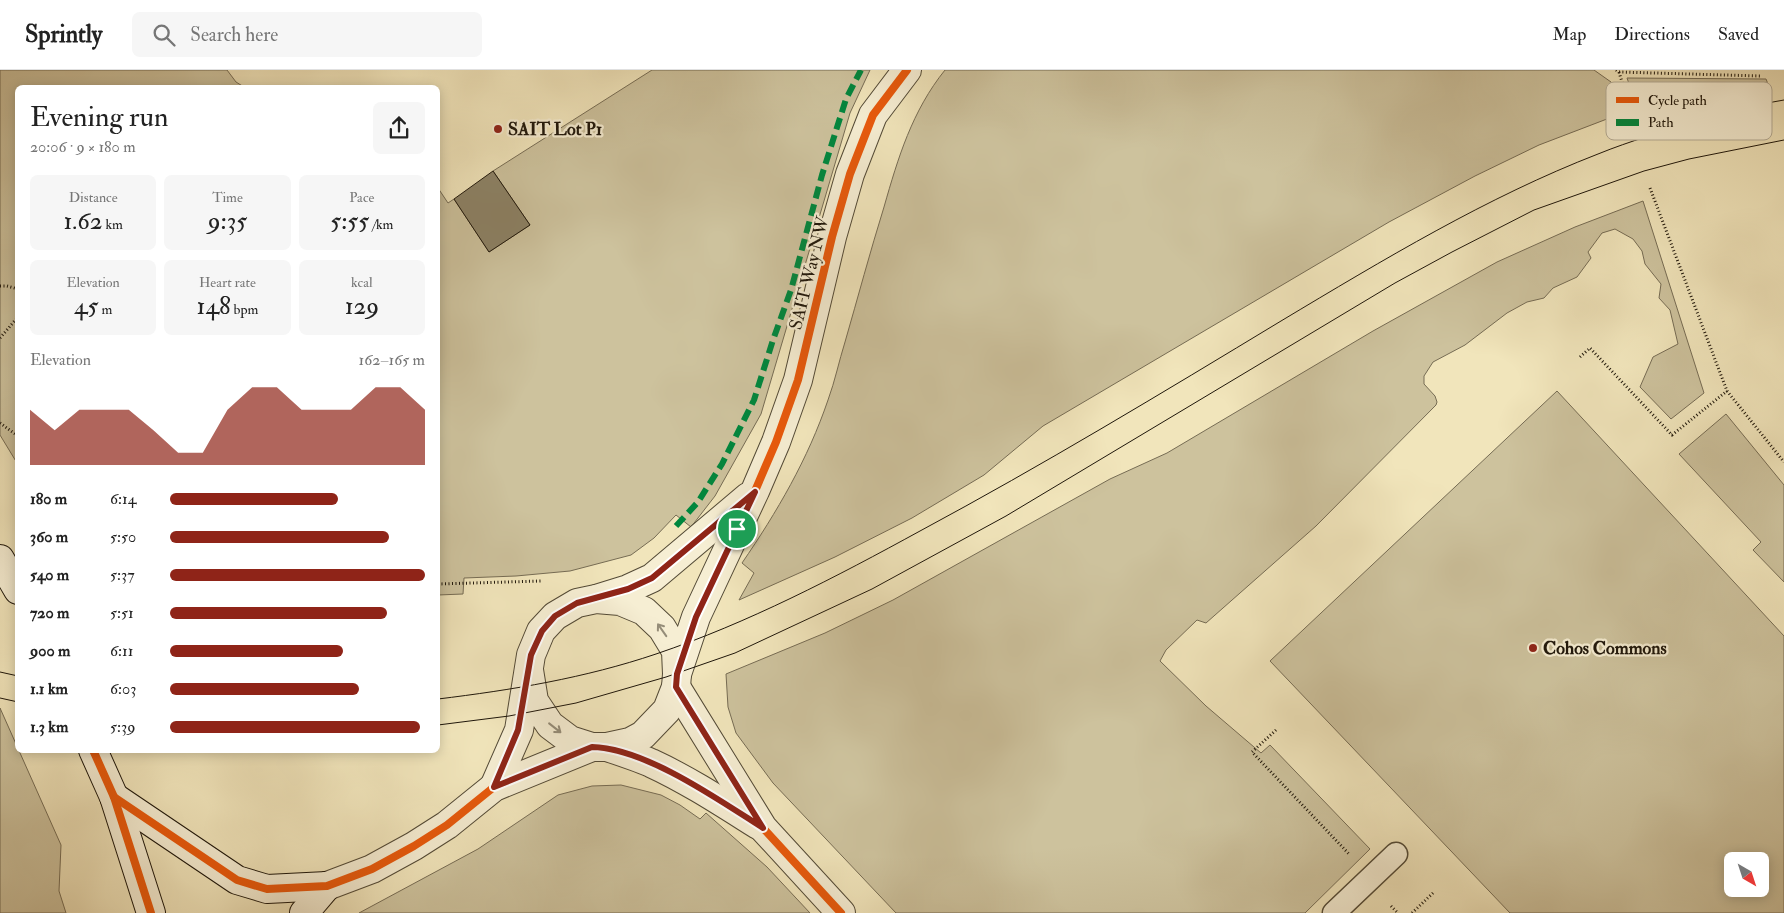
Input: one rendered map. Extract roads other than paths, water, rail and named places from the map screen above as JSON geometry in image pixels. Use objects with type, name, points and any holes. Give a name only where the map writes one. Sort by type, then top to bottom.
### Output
[{"type":"street","name":"SAIT Way NW","points":[[676,681],[696,617],[755,492],[776,442],[798,380],[832,237],[850,174],[873,115],[908,70]]},
{"type":"street","points":[[494,787],[518,730],[531,655],[542,631],[555,616],[577,603],[628,589],[652,578],[755,492]]},
{"type":"street","points":[[0,559],[15,585]]},
{"type":"street","points":[[114,797],[237,880],[267,889],[326,886],[372,869],[447,825],[494,787],[600,747],[630,742],[643,735],[667,710],[676,681],[676,651],[662,628],[656,620],[644,611],[620,601],[596,599]]},
{"type":"street","points":[[529,670],[534,702],[550,725],[570,740],[650,762],[707,793],[763,828]]},
{"type":"street","points":[[676,681],[763,828],[841,913]]},
{"type":"street","points":[[94,753],[114,797],[151,913]]},
{"type":"street","points":[[304,913],[326,886]]},
{"type":"lane","points":[[1334,913],[1396,854]]},
{"type":"tram line","points":[[1772,102],[1784,100]]},
{"type":"tram line","points":[[440,699],[493,692],[602,670],[690,642],[758,614],[856,565],[1057,455],[1358,275],[1436,231],[1557,171],[1638,140]]},
{"type":"tram line","points":[[440,725],[509,716],[576,703],[666,677],[735,653],[872,589],[1006,516],[1395,283],[1534,210],[1644,171],[1689,159],[1784,140]]},
{"type":"tram line","points":[[0,672],[15,675]]},
{"type":"tram line","points":[[0,698],[15,701]]},
{"type":"place","name":"SAIT Lot P1","points":[[498,129]]},
{"type":"place","name":"Cohos Commons","points":[[1533,648]]}]
